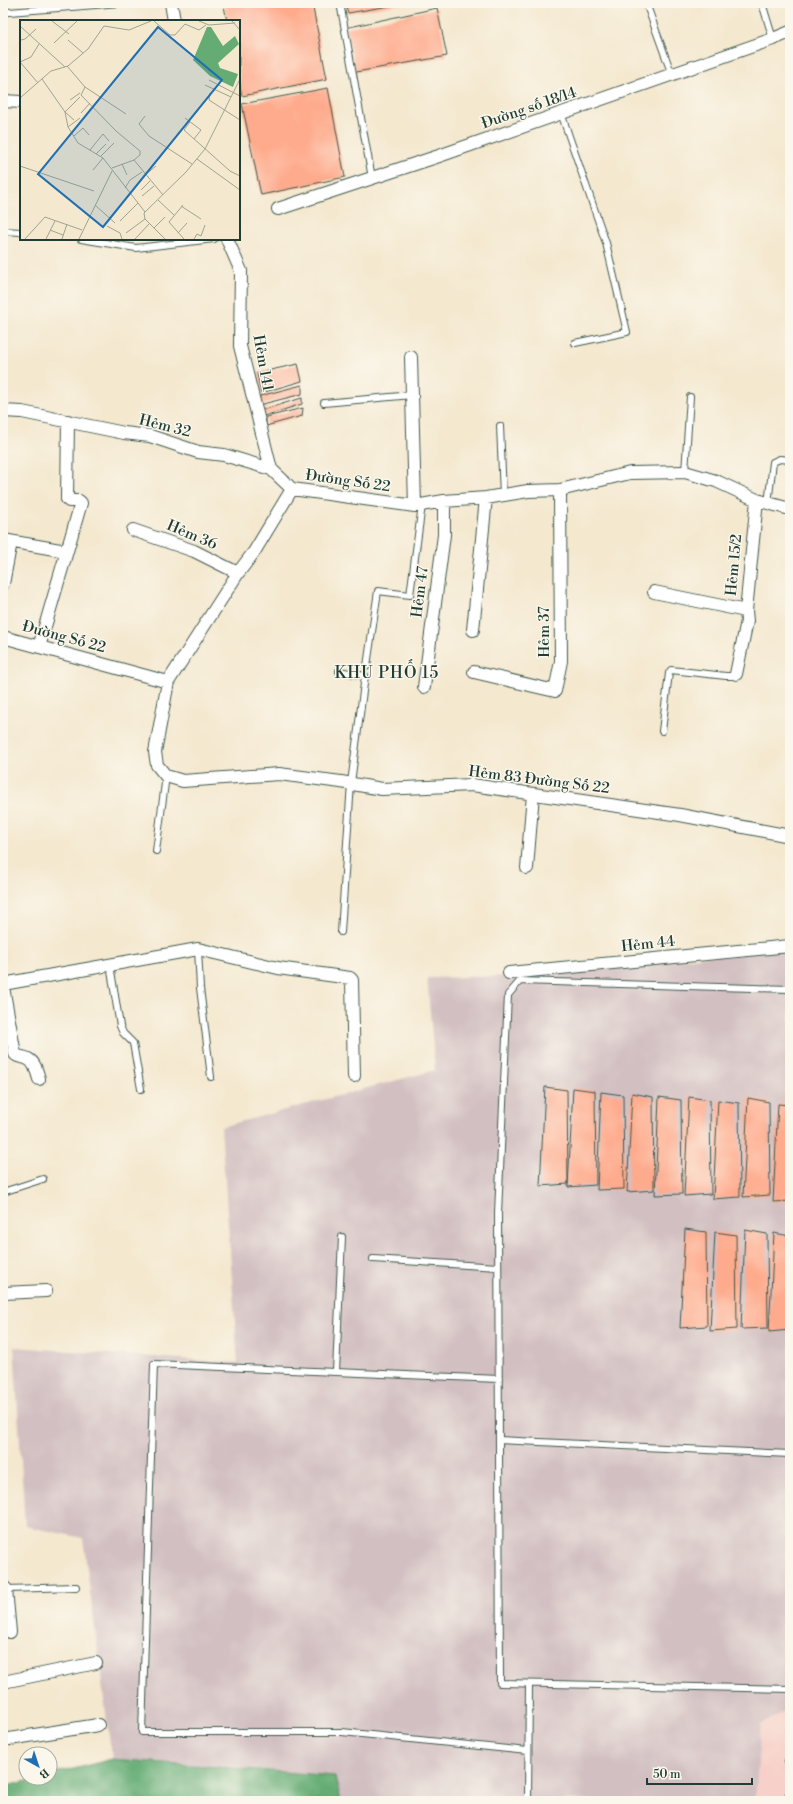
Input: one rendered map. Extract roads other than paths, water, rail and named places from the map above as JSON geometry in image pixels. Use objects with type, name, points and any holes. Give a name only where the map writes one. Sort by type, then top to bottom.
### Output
[{"type":"street","points":[[171,3],[174,20]]},
{"type":"street","name":"Đường số 18/14","points":[[278,209],[672,75],[773,40],[790,32]]},
{"type":"street","points":[[3,101],[20,102]]},
{"type":"street","name":"Hẻm 141","points":[[227,240],[241,272],[240,346],[271,469]]},
{"type":"street","points":[[411,357],[419,505]]},
{"type":"street","name":"Hẻm 32","points":[[3,411],[22,412],[124,433],[150,436],[198,452],[224,455],[271,469],[292,489]]},
{"type":"street","points":[[39,647],[81,503],[79,501],[69,501],[68,499],[68,421]]},
{"type":"street","name":"Đường Số 22","points":[[3,637],[168,682],[238,573],[254,552],[292,489],[419,505],[444,501],[560,490],[630,473],[685,472],[716,481],[762,502],[790,509]]},
{"type":"street","name":"Hẻm 37","points":[[474,672],[555,692],[561,661],[560,490]]},
{"type":"street","points":[[473,630],[486,498]]},
{"type":"street","name":"Hẻm 47","points":[[424,687],[444,535],[444,501]]},
{"type":"street","name":"Hẻm 15/2","points":[[654,592],[746,611],[762,502]]},
{"type":"street","name":"Hẻm 36","points":[[133,530],[194,551],[238,573]]},
{"type":"street","points":[[3,584],[7,541],[66,551]]},
{"type":"street","points":[[736,674],[747,621],[746,611]]},
{"type":"street","points":[[166,776],[157,765],[155,752],[168,682]]},
{"type":"street","name":"Hẻm 83 Đường Số 22","points":[[166,776],[183,781],[279,774],[382,789],[472,785],[680,815],[790,836]]},
{"type":"street","points":[[527,868],[533,794]]},
{"type":"street","name":"Hẻm 44","points":[[509,973],[790,946]]},
{"type":"street","points":[[39,1079],[33,1064],[28,1059],[19,1057],[15,1054],[3,985],[200,950],[278,968],[350,978],[352,980],[354,1076]]},
{"type":"street","points":[[3,1294],[46,1290]]},
{"type":"street","points":[[4,1588],[10,1632]]},
{"type":"street","points":[[3,1682],[96,1663]]},
{"type":"street","points":[[3,1740],[98,1725]]},
{"type":"lane","points":[[9,12],[120,3]]},
{"type":"lane","points":[[340,3],[372,178]]},
{"type":"lane","points":[[646,3],[672,75]]},
{"type":"lane","points":[[762,3],[773,40]]},
{"type":"lane","points":[[561,113],[606,243],[627,332],[575,343]]},
{"type":"lane","points":[[3,231],[20,232]]},
{"type":"lane","points":[[87,240],[136,248],[205,240]]},
{"type":"lane","points":[[324,403],[412,395]]},
{"type":"lane","points":[[685,472],[690,397]]},
{"type":"lane","points":[[500,426],[503,495]]},
{"type":"lane","points":[[762,502],[774,462],[780,459],[790,460]]},
{"type":"lane","points":[[367,666],[378,591],[410,595],[419,505]]},
{"type":"lane","points":[[662,731],[669,673],[671,670],[714,675],[732,676],[736,674]]},
{"type":"lane","points":[[339,671],[365,676],[351,784],[341,932]]},
{"type":"lane","points":[[156,851],[166,776]]},
{"type":"lane","points":[[200,950],[200,988],[211,1077]]},
{"type":"lane","points":[[110,965],[120,1026],[123,1033],[133,1043],[141,1089]]},
{"type":"lane","points":[[790,989],[520,981],[508,995],[498,1213],[500,1683],[790,1689]]},
{"type":"lane","points":[[3,1192],[43,1179]]},
{"type":"lane","points":[[336,1372],[342,1237]]},
{"type":"lane","points":[[373,1259],[498,1267]]},
{"type":"lane","points":[[499,1379],[154,1364],[142,1732],[342,1732],[528,1750]]},
{"type":"lane","points":[[499,1440],[790,1454]]},
{"type":"lane","points":[[4,1588],[76,1587]]},
{"type":"lane","points":[[528,1801],[529,1684]]},
{"type":"district","name":"KHU PHỐ 15","points":[[387,673]]}]
